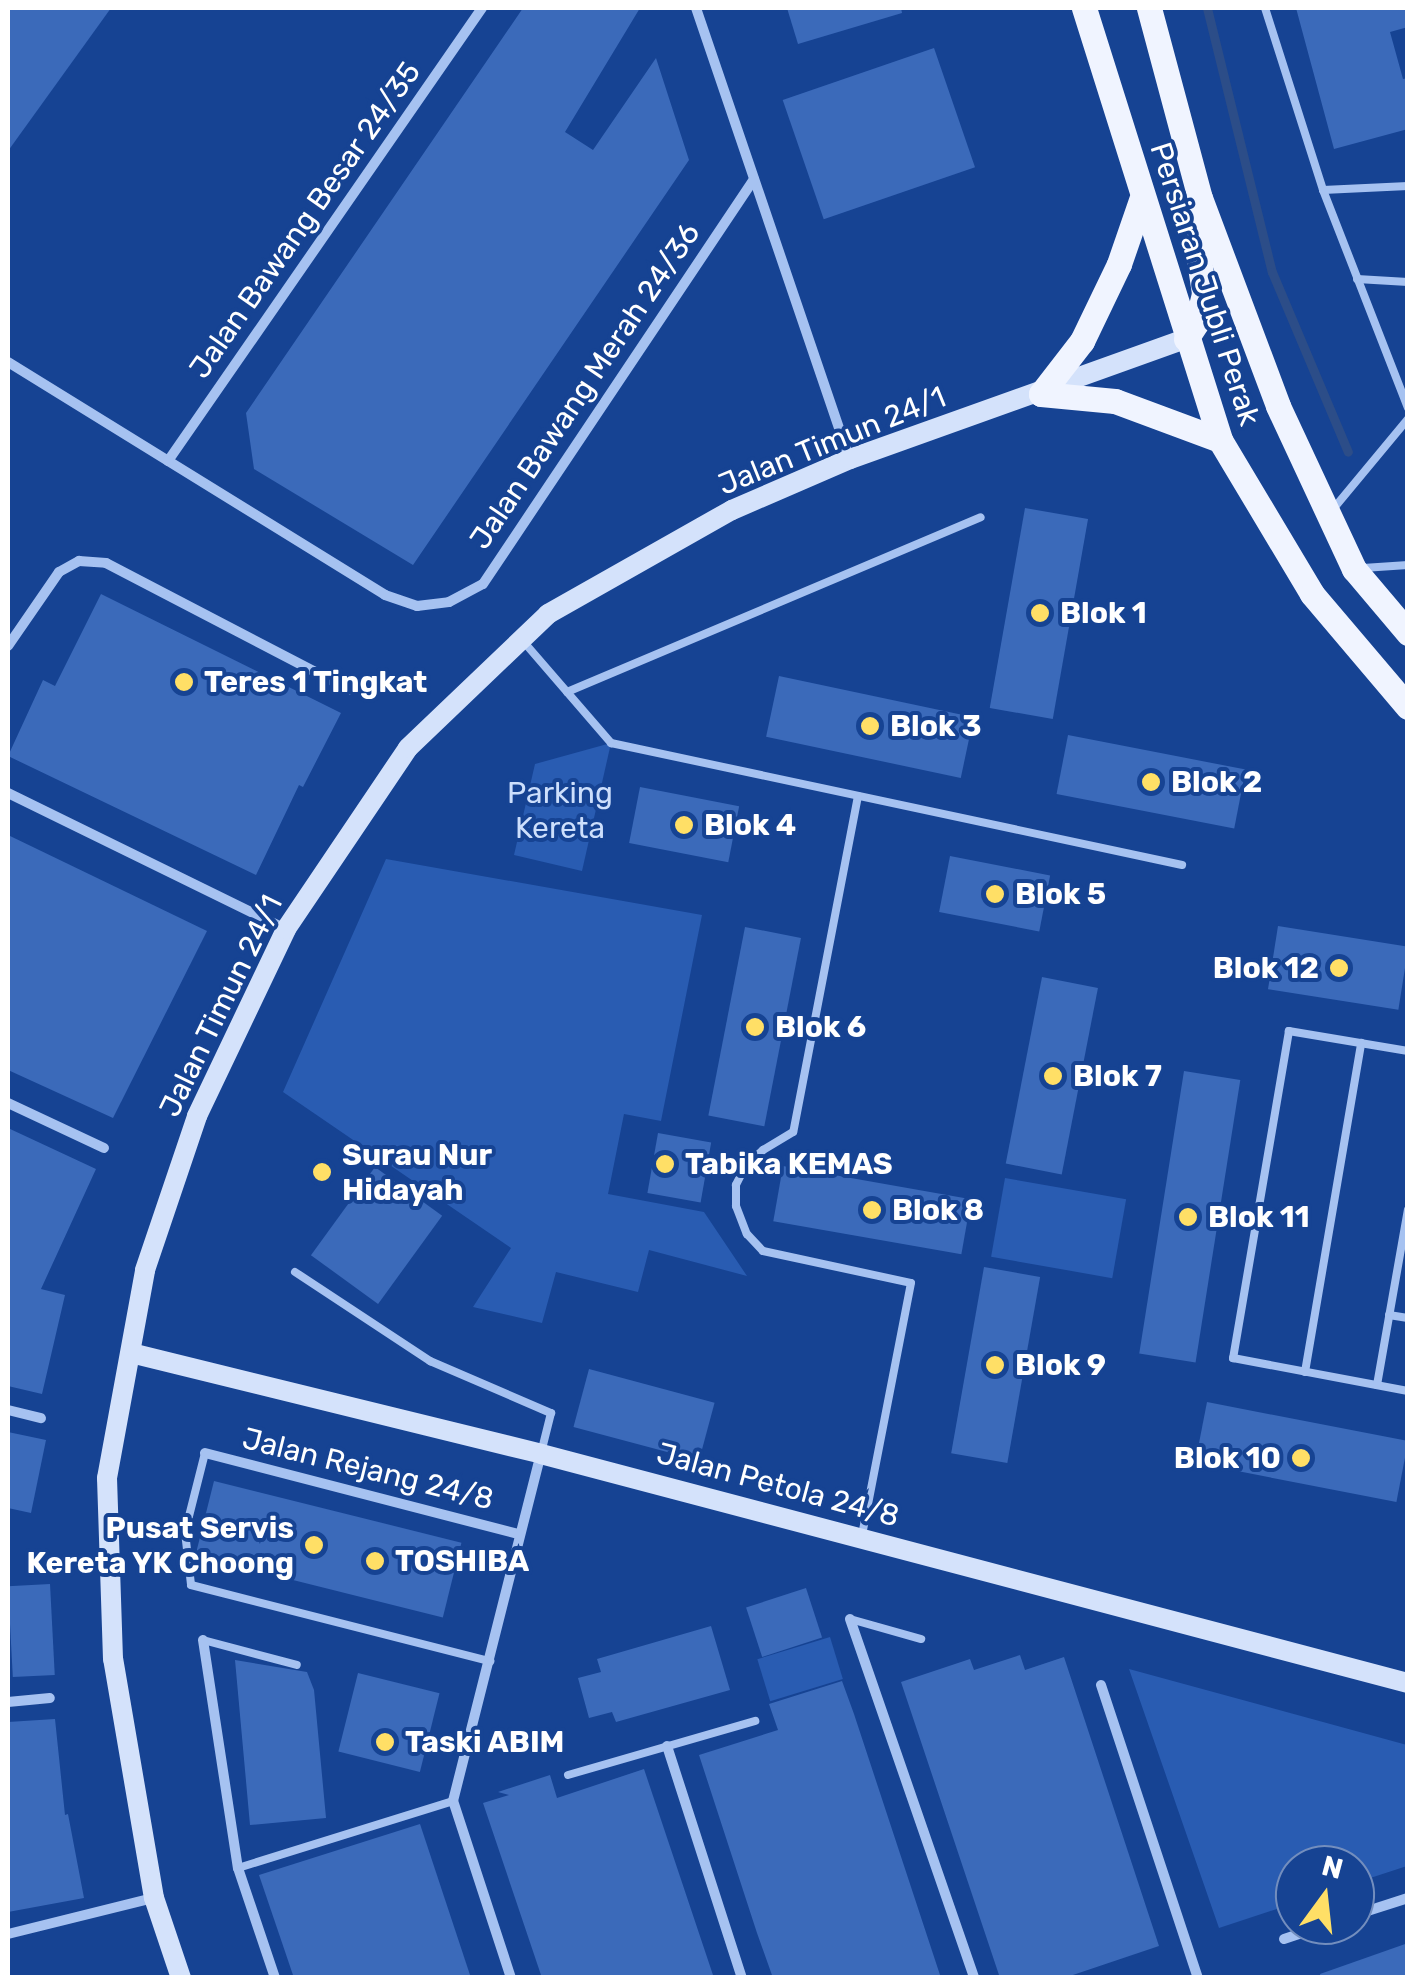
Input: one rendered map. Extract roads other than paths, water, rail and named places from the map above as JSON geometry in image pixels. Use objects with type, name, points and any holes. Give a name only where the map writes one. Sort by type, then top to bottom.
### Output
[{"type":"main road","name":"Persiaran Jubli Perak","points":[[1084,8],[1141,200],[1220,440],[1312,594],[1408,708]]},
{"type":"main road","name":"Persiaran Jubli Perak","points":[[1149,8],[1200,198],[1278,406],[1354,569],[1408,633]]},
{"type":"main road","points":[[1186,340],[1198,322],[1204,293],[1194,227],[1200,198]]},
{"type":"main road","points":[[1041,394],[1082,341],[1119,264],[1141,200]]},
{"type":"main road","points":[[1041,394],[1115,402],[1220,440]]},
{"type":"street","name":"Jalan Bawang Besar 24/35","points":[[168,462],[482,8]]},
{"type":"street","points":[[696,8],[850,459]]},
{"type":"street","name":"Jalan Bawang Merah 24/36","points":[[168,462],[385,595],[417,606],[448,602],[483,584],[754,179]]},
{"type":"street","name":"Jalan Timun 24/1","points":[[181,1978],[154,1898],[113,1659],[107,1478],[145,1270],[197,1116],[286,929],[408,748],[548,614],[732,510],[850,459],[1186,340]]},
{"type":"street","points":[[8,362],[168,462]]},
{"type":"street","points":[[8,646],[59,572],[79,561],[106,563],[350,690]]},
{"type":"street","points":[[8,793],[286,929]]},
{"type":"street","points":[[8,1104],[104,1148]]},
{"type":"street","name":"Jalan Petola 24/8","points":[[131,1353],[541,1454],[1408,1683]]},
{"type":"street","points":[[8,1410],[41,1418]]},
{"type":"street","name":"Jalan Rejang 24/8","points":[[205,1453],[520,1534]]},
{"type":"street","points":[[511,1978],[453,1800],[541,1454]]},
{"type":"street","points":[[850,1620],[974,1978]]},
{"type":"street","points":[[203,1640],[238,1868],[275,1978]]},
{"type":"street","points":[[1101,1685],[1198,1978]]},
{"type":"street","points":[[8,1702],[50,1698]]},
{"type":"street","points":[[667,1746],[742,1978]]},
{"type":"street","points":[[8,1934],[154,1898]]},
{"type":"street","points":[[1375,1909],[1408,1898]]},
{"type":"lane","points":[[1266,8],[1322,190],[1408,408]]},
{"type":"lane","points":[[1322,190],[1408,186]]},
{"type":"lane","points":[[1357,280],[1408,282]]},
{"type":"lane","points":[[1328,515],[1408,419]]},
{"type":"lane","points":[[566,692],[981,518]]},
{"type":"lane","points":[[1354,569],[1408,565]]},
{"type":"lane","points":[[520,637],[611,744],[1182,866]]},
{"type":"lane","points":[[858,796],[793,1132],[745,1167],[736,1186],[736,1206],[747,1234],[763,1251],[911,1283],[862,1538]]},
{"type":"lane","points":[[1408,1051],[1288,1030],[1233,1358],[1408,1391]]},
{"type":"lane","points":[[1305,1372],[1362,1043]]},
{"type":"lane","points":[[1377,1385],[1408,1210]]},
{"type":"lane","points":[[294,1272],[430,1361],[551,1413],[541,1454]]},
{"type":"lane","points":[[1390,1314],[1408,1318]]},
{"type":"lane","points":[[205,1453],[185,1532],[191,1585],[490,1661]]},
{"type":"lane","points":[[850,1620],[921,1639]]},
{"type":"lane","points":[[203,1640],[297,1665]]},
{"type":"lane","points":[[568,1776],[755,1720]]},
{"type":"lane","points":[[238,1868],[453,1800]]},
{"type":"waterway","points":[[1207,8],[1272,272],[1348,452]]},
{"type":"place","name":"Blok 1","points":[[1040,613]]},
{"type":"place","name":"Teres 1 Tingkat","points":[[184,682]]},
{"type":"place","name":"Blok 3","points":[[870,726]]},
{"type":"place","name":"Blok 2","points":[[1151,782]]},
{"type":"place","name":"Blok 4","points":[[684,825]]},
{"type":"place","name":"Blok 5","points":[[995,894]]},
{"type":"place","name":"Blok 12","points":[[1339,968]]},
{"type":"place","name":"Blok 6","points":[[755,1027]]},
{"type":"place","name":"Blok 7","points":[[1053,1076]]},
{"type":"place","name":"Tabika KEMAS","points":[[665,1164]]},
{"type":"place","name":"Surau Nur Hidayah","points":[[322,1172]]},
{"type":"place","name":"Blok 8","points":[[872,1210]]},
{"type":"place","name":"Blok 11","points":[[1188,1217]]},
{"type":"place","name":"Blok 9","points":[[995,1365]]},
{"type":"place","name":"Blok 10","points":[[1301,1458]]},
{"type":"place","name":"Pusat Servis Kereta YK Choong","points":[[314,1545]]},
{"type":"place","name":"TOSHIBA","points":[[375,1561]]},
{"type":"place","name":"Taski ABIM","points":[[385,1742]]},
{"type":"park label","name":"Parking Kereta","points":[[560,810]]}]
